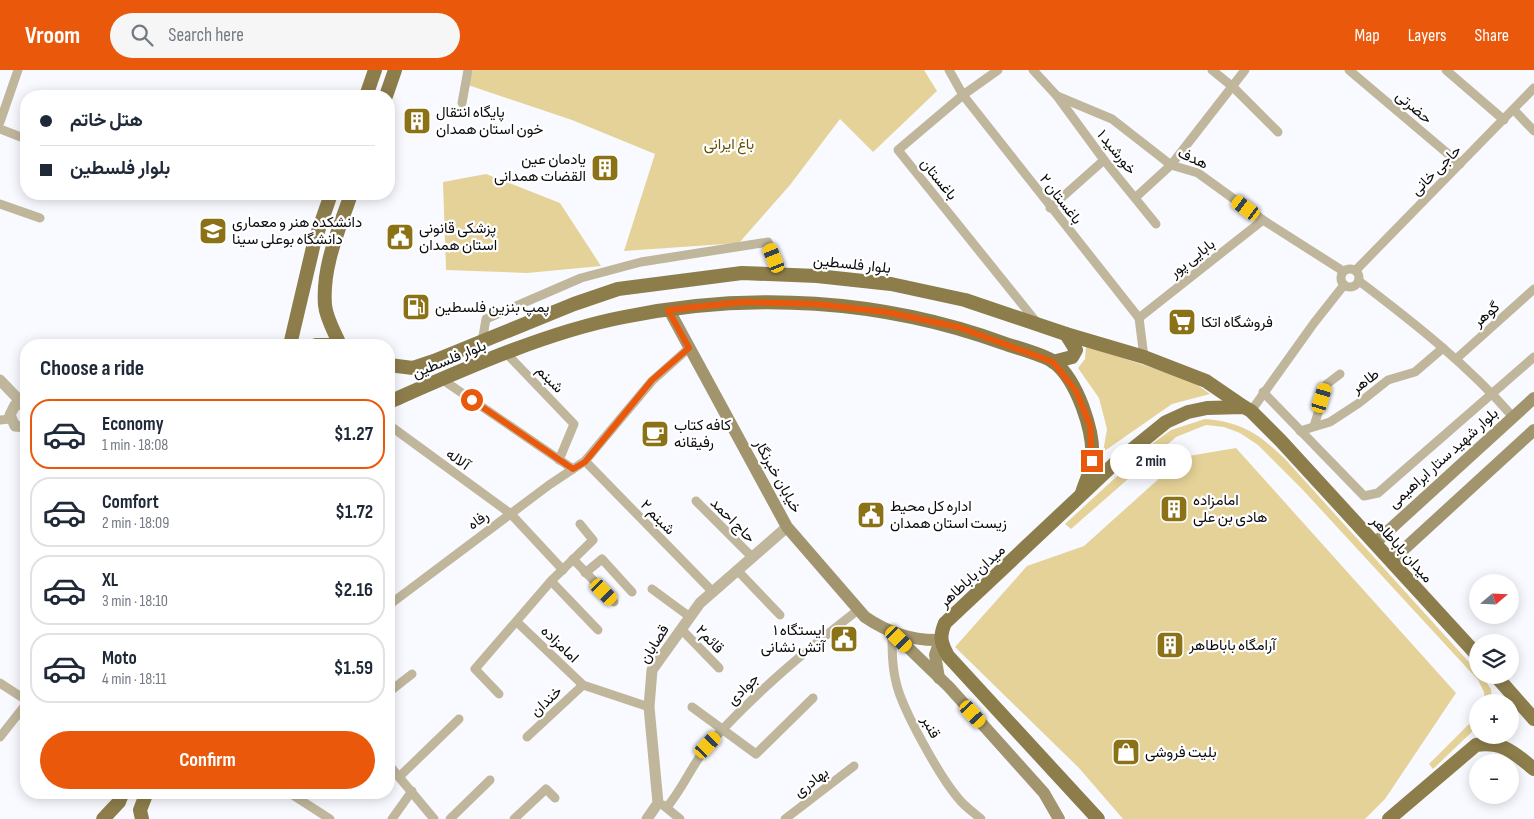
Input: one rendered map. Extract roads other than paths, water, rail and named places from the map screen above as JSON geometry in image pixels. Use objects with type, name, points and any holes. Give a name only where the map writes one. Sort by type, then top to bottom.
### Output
[{"type":"main road","points":[[368,90],[375,70]]},
{"type":"main road","points":[[388,90],[395,70]]},
{"type":"main road","points":[[291,339],[314,243],[329,200]]},
{"type":"main road","points":[[336,339],[325,307],[326,274],[332,248],[349,200]]},
{"type":"main road","name":"بلوار فلسطین","points":[[395,366],[413,368],[574,304],[618,289],[742,273],[780,274],[891,284],[965,300],[1066,334],[1144,357],[1206,381],[1248,409]]},
{"type":"main road","name":"بلوار فلسطین","points":[[395,400],[507,354],[580,328],[624,317],[743,302],[816,304],[886,312],[958,327],[1053,362]]},
{"type":"main road","name":"خیابان خبرنگار","points":[[668,310],[787,526],[858,610],[880,627],[924,640],[940,640]]},
{"type":"main road","points":[[1066,334],[1076,350],[1072,357],[1053,362],[1076,391],[1090,425],[1092,461],[1081,495]]},
{"type":"main road","name":"بلوار شهید ستار ابراهیمی","points":[[1375,543],[1534,398]]},
{"type":"main road","name":"میدان باباطاهر","points":[[940,640],[945,623],[1145,437],[1166,422],[1188,412],[1208,408],[1248,409],[1375,543],[1469,646]]},
{"type":"main road","points":[[1391,561],[1534,430]]},
{"type":"main road","points":[[1404,517],[1402,523],[1405,532],[1409,536],[1418,536]]},
{"type":"main road","name":"خیابان خبرنگار","points":[[892,632],[939,678],[1044,792],[1059,819]]},
{"type":"main road","points":[[939,678],[935,656],[940,640]]},
{"type":"main road","points":[[940,640],[948,656],[1098,819]]},
{"type":"main road","points":[[1503,684],[1534,719]]},
{"type":"main road","points":[[1389,819],[1476,745],[1490,743],[1509,749],[1534,769]]},
{"type":"main road","points":[[103,819],[120,799]]},
{"type":"main road","points":[[142,819],[140,810],[145,799]]},
{"type":"street","points":[[0,122],[18,70]]},
{"type":"street","points":[[462,103],[468,70]]},
{"type":"street","name":"باغستان ۲","points":[[948,70],[963,96],[1139,318]]},
{"type":"street","name":"باغستان","points":[[998,70],[963,96],[898,150],[1039,325]]},
{"type":"street","name":"هدف","points":[[1033,70],[1057,96],[1112,119],[1171,165],[1198,173],[1262,220],[1343,272]]},
{"type":"street","points":[[1212,70],[1278,132]]},
{"type":"street","points":[[1136,197],[1171,165],[1245,70]]},
{"type":"street","name":"حضرتی","points":[[1349,70],[1460,164]]},
{"type":"street","points":[[1446,70],[1504,120]]},
{"type":"street","name":"حاجی خانی","points":[[1356,270],[1534,88]]},
{"type":"street","name":"خورشید ۱","points":[[1057,96],[1104,160],[1136,197],[1156,224]]},
{"type":"street","points":[[1514,110],[1534,131]]},
{"type":"street","points":[[0,129],[20,137]]},
{"type":"street","points":[[1050,208],[1104,160]]},
{"type":"street","points":[[0,204],[40,218]]},
{"type":"street","name":"بابایی پور","points":[[1139,318],[1262,220]]},
{"type":"street","points":[[482,342],[486,319],[580,278],[641,262],[768,242],[780,274]]},
{"type":"street","points":[[1359,281],[1352,287],[1344,285],[1341,281],[1343,272],[1347,268],[1356,270],[1359,281],[1456,359],[1494,394],[1513,417]]},
{"type":"street","points":[[1248,409],[1344,285]]},
{"type":"street","name":"گوهر","points":[[1456,359],[1534,289]]},
{"type":"street","points":[[1139,318],[1144,357]]},
{"type":"street","points":[[585,462],[652,380],[689,348]]},
{"type":"street","name":"طاهر","points":[[1300,430],[1330,422],[1359,403],[1388,380],[1415,372],[1443,348]]},
{"type":"street","name":"شبنم","points":[[507,354],[574,424],[559,460]]},
{"type":"street","points":[[1263,392],[1364,496],[1378,493],[1494,394],[1534,357]]},
{"type":"street","points":[[1314,426],[1327,384],[1340,374]]},
{"type":"street","points":[[0,380],[20,399]]},
{"type":"street","points":[[443,380],[573,469]]},
{"type":"street","points":[[20,405],[12,408],[5,420],[20,428]]},
{"type":"street","name":"آلاله","points":[[395,429],[511,514]]},
{"type":"street","name":"رفاه","points":[[395,600],[549,484],[585,462]]},
{"type":"street","name":"شبنم ۲","points":[[585,462],[712,591]]},
{"type":"street","name":"حاج احمد","points":[[696,501],[752,557]]},
{"type":"street","points":[[511,514],[563,570]]},
{"type":"street","points":[[499,694],[475,669],[551,581],[593,540],[580,524]]},
{"type":"street","name":"قصابان","points":[[662,805],[649,706],[652,670],[690,616],[712,591],[787,526]]},
{"type":"street","points":[[573,559],[614,602]]},
{"type":"street","points":[[585,573],[602,559],[632,592]]},
{"type":"street","points":[[737,570],[780,615]]},
{"type":"street","points":[[551,581],[598,630]]},
{"type":"street","points":[[652,589],[690,616]]},
{"type":"street","name":"جوادی","points":[[662,805],[678,793],[708,745],[760,690],[858,610]]},
{"type":"street","name":"امامزاده","points":[[517,622],[583,685],[649,706]]},
{"type":"street","name":"قائم۲","points":[[681,629],[719,668]]},
{"type":"street","name":"قنبر","points":[[892,632],[893,665],[897,687],[913,723],[938,769],[958,799],[981,819]]},
{"type":"street","points":[[395,687],[412,674]]},
{"type":"street","points":[[0,683],[20,696]]},
{"type":"street","name":"خندان","points":[[527,737],[583,685]]},
{"type":"street","points":[[692,707],[756,754],[813,698]]},
{"type":"street","points":[[0,737],[20,712]]},
{"type":"street","points":[[400,776],[459,719]]},
{"type":"street","name":"بهادری","points":[[784,819],[854,766]]},
{"type":"street","points":[[395,771],[434,819]]},
{"type":"street","points":[[450,819],[490,780]]},
{"type":"street","points":[[514,819],[546,789],[555,798]]},
{"type":"street","points":[[392,819],[412,791]]},
{"type":"street","points":[[299,799],[330,819]]},
{"type":"street","points":[[647,819],[662,805],[680,819]]},
{"type":"place","name":"پایگاه انتقال خون استان همدان","points":[[417,121]]},
{"type":"place","name":"یادمان عین القضات همدانی","points":[[605,168]]},
{"type":"place","name":"دانشکده هنر و معماری دانشگاه بوعلی سینا","points":[[213,231]]},
{"type":"place","name":"پزشکی قانونی استان همدان","points":[[400,237]]},
{"type":"place","name":"پمپ بنزین فلسطین","points":[[416,307]]},
{"type":"place","name":"فروشگاه اتکا","points":[[1182,322]]},
{"type":"place","name":"کافه کتاب رفیقانه","points":[[655,434]]},
{"type":"place","name":"امامزاده هادی بن علی","points":[[1174,509]]},
{"type":"place","name":"اداره کل محیط زیست استان همدان","points":[[871,515]]},
{"type":"place","name":"ایستگاه ۱ آتش نشانی","points":[[844,639]]},
{"type":"place","name":"آرامگاه باباطاهر","points":[[1170,645]]},
{"type":"place","name":"بلیت فروشی","points":[[1126,752]]},
{"type":"park label","name":"باغ ایرانی","points":[[729,144]]}]
